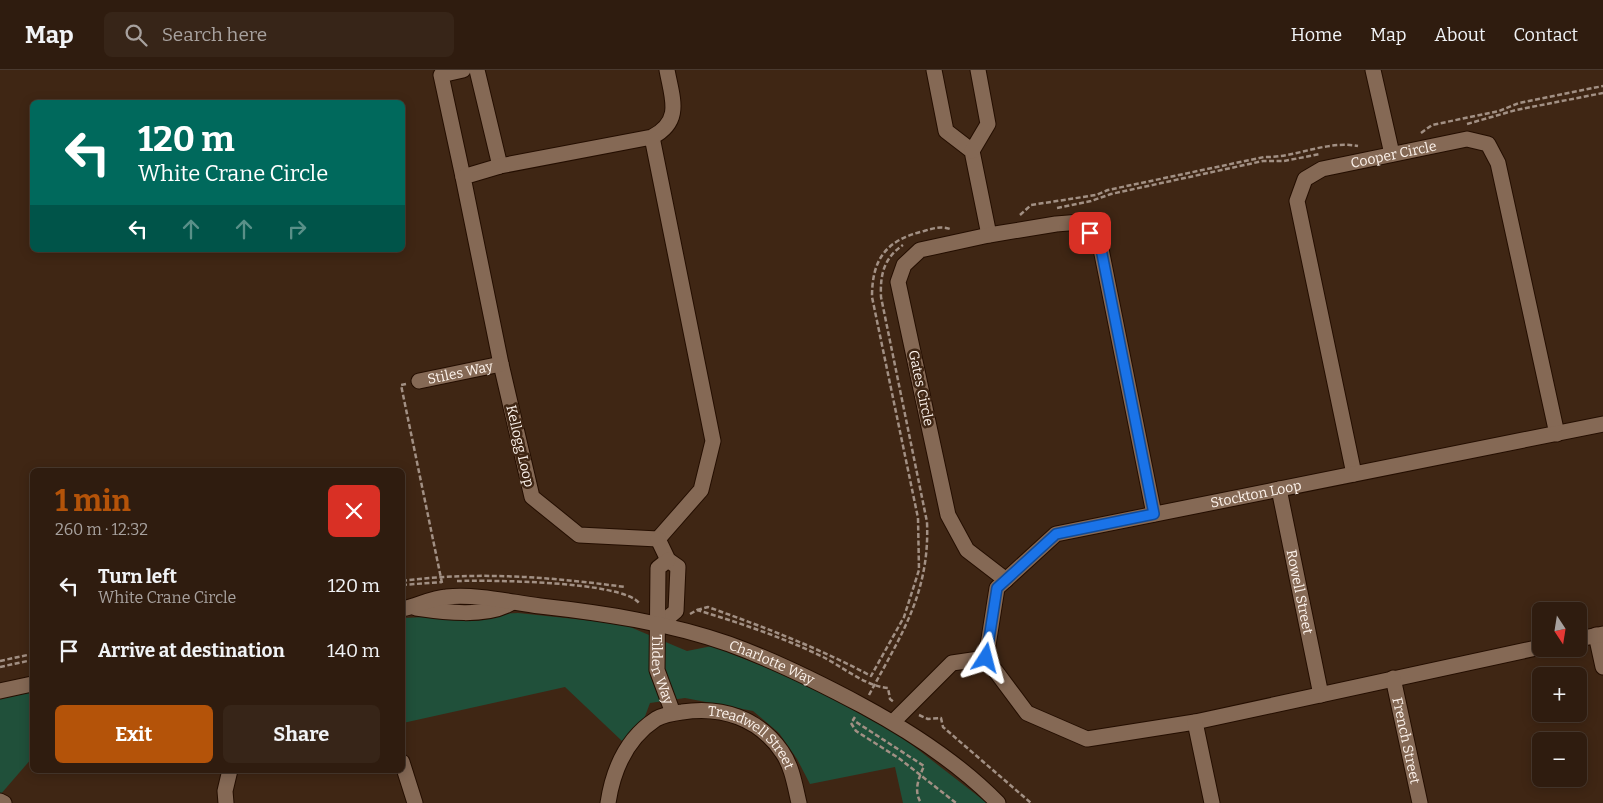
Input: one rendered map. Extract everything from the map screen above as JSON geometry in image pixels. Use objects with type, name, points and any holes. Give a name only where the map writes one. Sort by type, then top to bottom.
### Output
[{"type":"street","name":"Kellogg Loop","points":[[463,70],[441,75],[501,364],[532,497],[579,535],[658,539]]},
{"type":"street","points":[[477,70],[500,166]]},
{"type":"street","points":[[463,177],[500,166],[652,137],[669,125],[675,109],[667,70]]},
{"type":"street","points":[[934,70],[946,131],[972,151],[989,235]]},
{"type":"street","points":[[972,151],[988,124],[978,70]]},
{"type":"street","points":[[1373,70],[1392,154]]},
{"type":"street","points":[[652,137],[713,441],[701,490],[658,539],[668,560],[678,567],[676,611],[659,625]]},
{"type":"street","name":"Cooper Circle","points":[[1354,474],[1297,201],[1305,179],[1322,169],[1467,139],[1488,144],[1498,163],[1557,434]]},
{"type":"street","name":"Gates Circle","points":[[1006,580],[967,550],[948,515],[898,282],[904,265],[920,250],[989,235],[1056,224],[1081,222],[1100,244],[1154,514]]},
{"type":"street","name":"Stiles Way","points":[[420,381],[501,364]]},
{"type":"street","name":"Stockton Loop","points":[[986,658],[997,588],[1056,534],[1603,424]]},
{"type":"street","name":"Rowell Street","points":[[1279,489],[1321,695]]},
{"type":"street","name":"Tilden Way","points":[[668,560],[658,568],[656,600],[659,625],[657,670],[673,714]]},
{"type":"street","name":"Charlotte Way","points":[[406,608],[444,597],[482,596],[512,602],[579,610],[659,625],[729,644],[812,678],[893,722],[935,750],[998,803]]},
{"type":"street","name":"Charlotte Way","points":[[406,608],[452,613],[502,608],[512,602]]},
{"type":"street","points":[[1600,635],[1603,667]]},
{"type":"street","points":[[893,722],[952,664],[986,658],[1027,713],[1087,739],[1195,722],[1532,649]]},
{"type":"street","name":"French Street","points":[[1393,678],[1420,803]]},
{"type":"street","points":[[0,690],[30,684]]},
{"type":"street","name":"Treadwell Street","points":[[608,803],[612,780],[621,756],[642,731],[657,719],[701,709],[735,715],[754,723],[771,738],[784,754],[794,779],[799,803]]},
{"type":"street","points":[[1195,722],[1212,803]]},
{"type":"street","points":[[405,769],[415,803]]},
{"type":"street","points":[[226,803],[225,791],[229,773]]},
{"type":"street","points":[[0,801],[4,803]]},
{"type":"path","points":[[1421,133],[1432,125],[1499,111],[1519,103],[1603,86]]},
{"type":"path","points":[[1019,216],[1031,205],[1096,195],[1108,190],[1264,157],[1277,158],[1344,144],[1358,146]]},
{"type":"path","points":[[871,676],[904,617],[919,570],[918,518],[872,297],[872,277],[878,261],[893,243],[912,234],[942,226],[954,230]]},
{"type":"path","points":[[420,381],[401,385],[444,597]]},
{"type":"path","points":[[405,581],[440,577],[553,578],[625,587]]},
{"type":"path","points":[[405,585],[441,582],[520,581],[596,588],[635,597],[639,603]]},
{"type":"path","points":[[689,615],[697,610],[708,607],[779,633],[840,659],[871,676],[874,685]]},
{"type":"path","points":[[697,610],[774,636],[823,657],[874,685],[888,688],[890,699],[928,719],[941,718],[943,728],[1031,803]]},
{"type":"path","points":[[0,661],[30,654]]},
{"type":"path","points":[[0,667],[30,660]]},
{"type":"path","points":[[863,706],[853,720],[924,766],[916,792],[921,803]]},
{"type":"path","points":[[851,724],[856,731],[920,775],[956,803]]},
{"type":"green space","points":[[518,613],[623,624],[687,651],[712,646],[822,690],[898,734],[987,803],[903,803],[895,767],[810,784],[797,759],[779,733],[753,711],[685,698],[650,703],[644,719],[622,741],[565,687],[405,723],[405,618]]},
{"type":"green space","points":[[30,692],[30,760],[0,795],[0,698]]},
{"type":"route","points":[[986,658],[997,588],[1056,534],[1154,514],[1100,244],[1090,233]]}]
